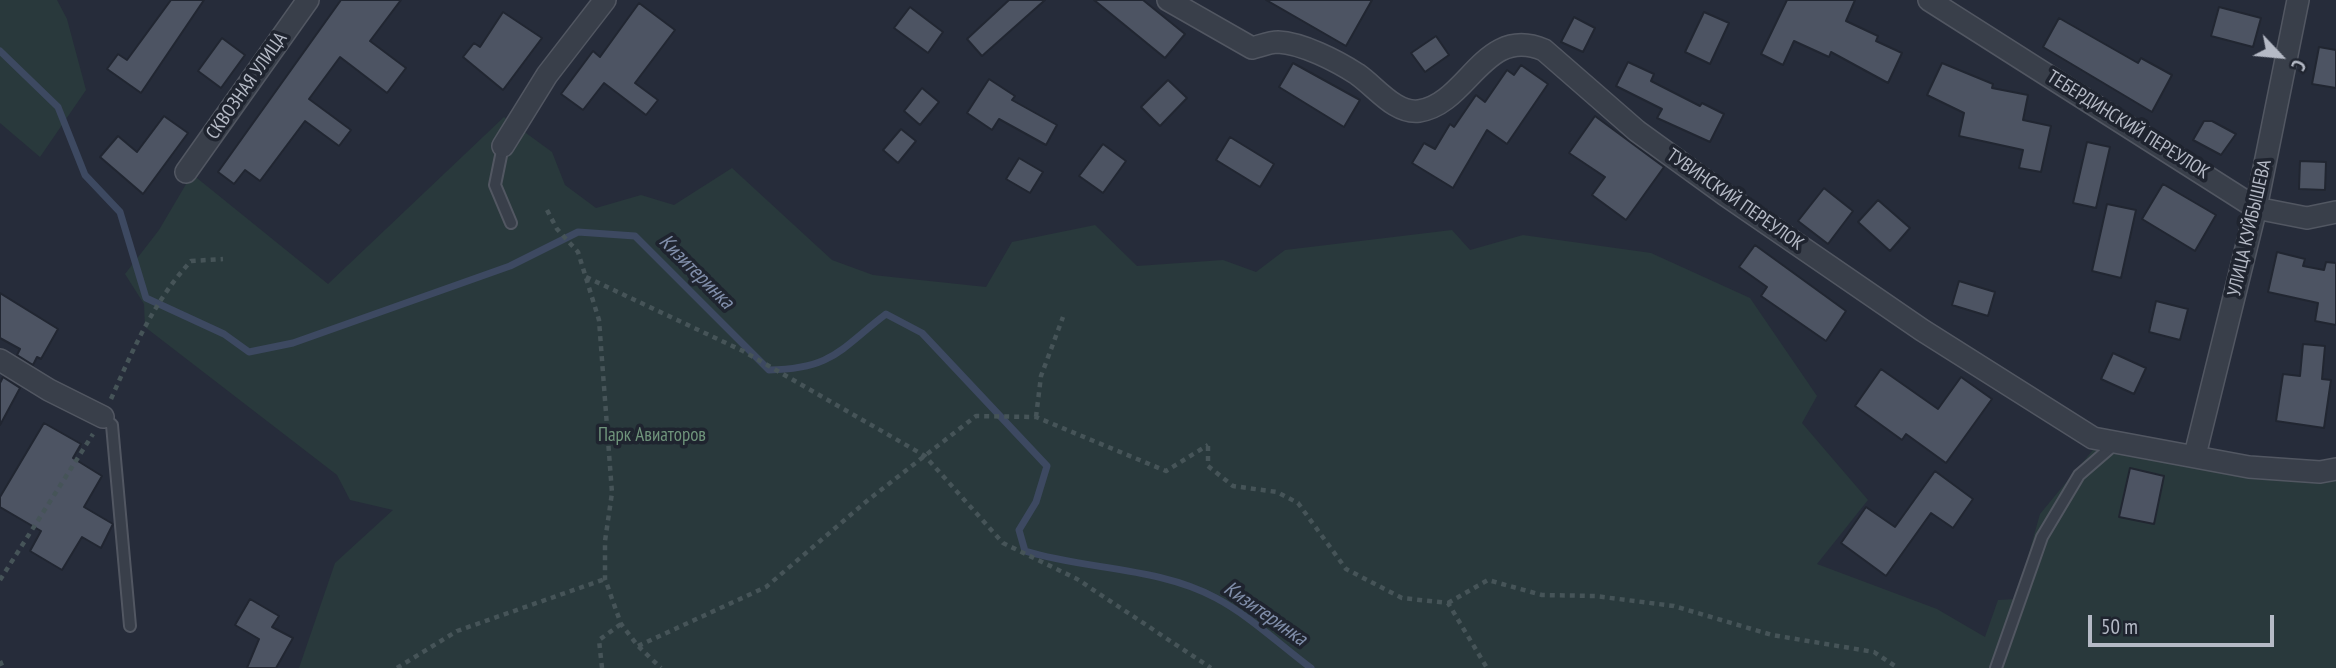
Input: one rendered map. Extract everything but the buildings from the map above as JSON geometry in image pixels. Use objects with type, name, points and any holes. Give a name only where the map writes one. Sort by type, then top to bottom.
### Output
[{"type":"street","name":"СКВОЗНАЯ УЛИЦА","points":[[186,172],[308,0]]},
{"type":"street","points":[[503,146],[547,75],[605,0]]},
{"type":"street","name":"ТУВИНСКИЙ ПЕРЕУЛОК","points":[[1168,0],[1252,48],[1277,42],[1305,50],[1355,73],[1402,109],[1419,111],[1434,106],[1503,47],[1527,43],[1544,50],[1637,131],[1900,315],[2093,438],[2249,467],[2320,472],[2336,469]]},
{"type":"street","name":"ТЕБЕРДИНСКИЙ ПЕРЕУЛОК","points":[[1929,0],[2256,208],[2307,218],[2336,212]]},
{"type":"street","name":"УЛИЦА КУЙБЫШЕВА","points":[[2195,455],[2256,208],[2298,0]]},
{"type":"street","points":[[0,360],[49,390],[103,417]]},
{"type":"lane","points":[[503,146],[495,185],[511,223]]},
{"type":"lane","points":[[103,417],[112,425],[130,626]]},
{"type":"lane","points":[[1996,668],[2042,537],[2079,475],[2116,443]]},
{"type":"path","points":[[547,210],[557,229],[578,252],[599,320],[612,493],[605,541],[606,579],[621,624],[638,646],[661,668]]},
{"type":"path","points":[[0,580],[103,417],[149,315],[191,261],[223,259]]},
{"type":"path","points":[[586,276],[743,351],[925,456],[1003,542],[1077,579],[1211,668]]},
{"type":"path","points":[[1035,416],[1041,376],[1063,317]]},
{"type":"path","points":[[638,646],[766,587],[976,416],[1035,416],[1166,471],[1208,445],[1208,466],[1233,486],[1276,492],[1298,503],[1346,569],[1402,598],[1448,603],[1489,580],[1542,595],[1595,596],[1674,606],[1772,635],[1874,652],[1898,668]]},
{"type":"path","points":[[397,668],[457,631],[606,579]]},
{"type":"path","points":[[1448,603],[1487,668]]},
{"type":"path","points":[[602,668],[600,640],[621,624]]},
{"type":"path","points":[[0,661],[3,668]]},
{"type":"green space","points":[[0,0],[57,0],[67,19],[86,90],[40,157],[0,123]]},
{"type":"green space","name":"Парк Авиаторов","points":[[504,117],[552,152],[565,185],[596,208],[641,195],[674,205],[732,168],[832,260],[873,275],[986,287],[1012,242],[1095,225],[1137,266],[1223,260],[1256,272],[1285,250],[1452,230],[1470,250],[1523,235],[1651,253],[1750,298],[1817,396],[1802,423],[1868,500],[1817,564],[1937,609],[1985,637],[1998,600],[2016,599],[2040,514],[2097,445],[2336,478],[2336,668],[299,668],[335,563],[393,510],[350,500],[337,475],[145,327],[144,304],[125,274],[159,230],[192,174],[328,284]]},
{"type":"waterway","name":"Кизитеринка","points":[[0,51],[58,107],[85,175],[120,212],[146,298],[224,334],[249,352],[293,343],[510,266],[578,232],[635,236],[769,370],[791,369],[822,361],[846,347],[886,314],[922,333],[1047,466],[1036,502],[1019,530],[1025,551],[1171,580],[1194,588],[1241,613],[1311,668]]}]
